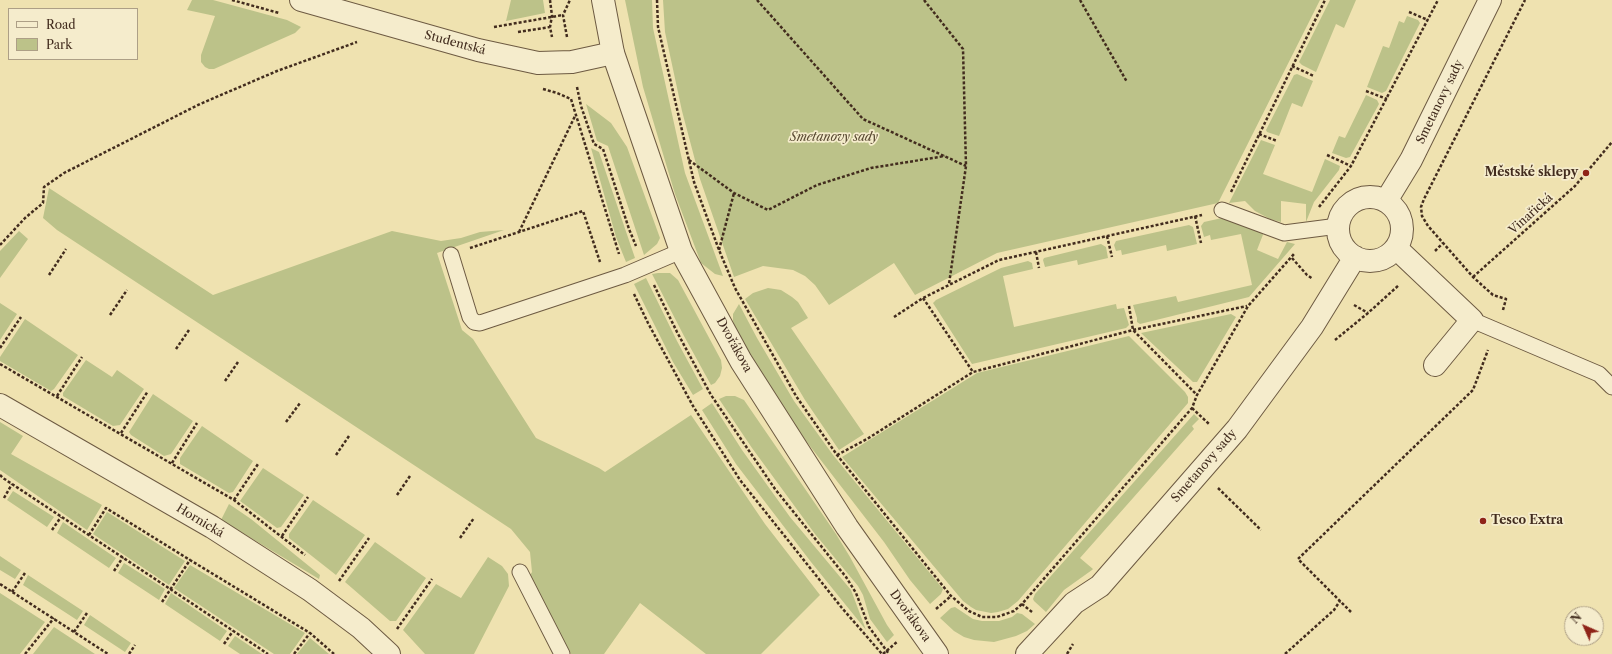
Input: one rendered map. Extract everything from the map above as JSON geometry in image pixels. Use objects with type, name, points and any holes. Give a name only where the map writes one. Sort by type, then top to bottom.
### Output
[{"type":"street","name":"Studentská","points":[[300,0],[478,50],[538,63],[572,62],[613,53]]},
{"type":"street","name":"Dvořákova","points":[[603,0],[613,53],[681,251],[741,360],[838,514],[938,654]]},
{"type":"street","name":"Smetanovy sady","points":[[1386,201],[1411,160],[1490,0]]},
{"type":"street","points":[[1366,197],[1376,198],[1386,201],[1394,208],[1400,218],[1402,228],[1401,239],[1396,248],[1389,255],[1372,261],[1363,260],[1355,257],[1342,244],[1338,226],[1341,216],[1347,207],[1366,197]]},
{"type":"street","points":[[1396,248],[1416,269],[1472,320],[1435,365]]},
{"type":"street","name":"Smetanovy sady","points":[[1027,654],[1074,603],[1100,586],[1237,429],[1312,327],[1355,257]]},
{"type":"street","name":"Hornická","points":[[0,405],[212,527],[310,590],[361,628],[389,654]]},
{"type":"lane","points":[[1222,210],[1284,232],[1338,226]]},
{"type":"lane","points":[[451,255],[470,318],[474,322],[480,323],[625,275],[681,251]]},
{"type":"lane","points":[[1472,320],[1599,374],[1612,387]]},
{"type":"lane","points":[[520,572],[562,654]]},
{"type":"path","points":[[657,0],[658,27],[694,182],[719,250],[735,288],[796,396],[837,455],[951,596],[969,611],[982,617],[997,617],[1014,611],[1022,604],[1192,408],[1197,395],[1248,306],[1292,258],[1308,230],[1318,207],[1351,166],[1438,0]]},
{"type":"path","points":[[757,0],[862,119],[966,166]]},
{"type":"path","points":[[924,0],[963,49],[966,166],[949,285]]},
{"type":"path","points":[[1080,0],[1127,82]]},
{"type":"path","points":[[894,317],[923,298],[999,260],[1222,210],[1325,0]]},
{"type":"path","points":[[1351,612],[1298,559],[1473,390],[1506,299],[1493,295],[1473,277],[1428,226],[1422,216],[1421,207],[1525,0]]},
{"type":"path","points":[[1409,12],[1428,20]]},
{"type":"path","points":[[493,27],[563,15]]},
{"type":"path","points":[[0,245],[25,218],[43,203],[44,187],[64,173],[200,104],[277,71],[361,41]]},
{"type":"path","points":[[1292,66],[1314,76]]},
{"type":"path","points":[[1366,91],[1387,99]]},
{"type":"path","points":[[518,232],[576,116]]},
{"type":"path","points":[[1259,134],[1277,141]]},
{"type":"path","name":"Vinařická","points":[[1473,277],[1575,186],[1612,142]]},
{"type":"path","points":[[1327,155],[1351,166]]},
{"type":"path","points":[[689,160],[734,193],[768,210],[817,185],[871,168],[945,156]]},
{"type":"path","points":[[719,250],[734,193]]},
{"type":"path","points":[[451,255],[583,211],[607,281]]},
{"type":"path","points":[[1195,216],[1201,243]]},
{"type":"path","points":[[1107,236],[1112,257]]},
{"type":"path","points":[[1332,343],[1368,313],[1443,243]]},
{"type":"path","points":[[49,275],[66,249]]},
{"type":"path","points":[[1036,252],[1039,268]]},
{"type":"path","points":[[110,315],[127,290]]},
{"type":"path","points":[[923,298],[973,372]]},
{"type":"path","points":[[1129,306],[1133,330],[1197,395]]},
{"type":"path","points":[[837,455],[867,439],[973,372],[1133,330],[1248,306]]},
{"type":"path","points":[[0,348],[21,317]]},
{"type":"path","points":[[176,349],[189,330]]},
{"type":"path","points":[[57,396],[82,358]]},
{"type":"path","points":[[225,381],[238,362]]},
{"type":"path","points":[[120,433],[148,391]]},
{"type":"path","points":[[286,422],[300,403]]},
{"type":"path","points":[[172,463],[197,423]]},
{"type":"path","points":[[336,455],[349,436]]},
{"type":"path","points":[[234,500],[258,464]]},
{"type":"path","points":[[0,475],[268,654]]},
{"type":"path","points":[[397,496],[410,476]]},
{"type":"path","points":[[1214,483],[1239,510],[1261,530]]},
{"type":"path","points":[[4,498],[12,484]]},
{"type":"path","points":[[282,536],[308,497]]},
{"type":"path","points":[[89,535],[106,508],[310,633],[334,654]]},
{"type":"path","points":[[52,530],[61,517]]},
{"type":"path","points":[[460,538],[474,518]]},
{"type":"path","points":[[339,581],[369,538]]},
{"type":"path","points":[[114,571],[123,558]]},
{"type":"path","points":[[162,602],[190,560]]},
{"type":"path","points":[[12,592],[25,573]]},
{"type":"path","points":[[396,631],[432,579]]},
{"type":"path","points":[[0,584],[108,654]]},
{"type":"path","points":[[1285,654],[1334,610],[1340,601]]},
{"type":"path","points":[[1022,604],[1072,646]]},
{"type":"path","points":[[74,632],[87,613]]},
{"type":"path","points":[[25,654],[54,618]]},
{"type":"path","points":[[224,644],[233,631]]},
{"type":"path","points":[[294,654],[310,633]]},
{"type":"path","points":[[129,654],[135,645]]},
{"type":"green space","points":[[192,0],[213,0],[287,20],[301,27],[295,33],[214,69],[209,69],[201,62],[201,55],[215,16],[187,10]]},
{"type":"green space","points":[[511,0],[543,0],[545,13],[506,21]]},
{"type":"green space","points":[[625,0],[652,0],[653,28],[685,173],[723,276],[715,274],[701,263],[675,194],[643,87]]},
{"type":"green space","name":"Smetanovy sady","points":[[663,0],[1320,0],[1218,203],[997,253],[915,295],[894,263],[829,305],[815,285],[805,276],[793,270],[763,266],[734,277],[700,179],[682,111],[665,32]]},
{"type":"green space","points":[[1330,0],[1356,0],[1344,28],[1336,24],[1316,72],[1299,62]]},
{"type":"green space","points":[[1407,16],[1418,20],[1420,23],[1386,91],[1382,93],[1367,87],[1383,46],[1389,48],[1399,21],[1404,23]]},
{"type":"green space","points":[[1297,74],[1313,81],[1302,107],[1292,103],[1279,136],[1267,132],[1266,130],[1294,75]]},
{"type":"green space","points":[[1366,95],[1377,100],[1379,104],[1350,157],[1346,158],[1332,153],[1339,136],[1345,138]]},
{"type":"green space","points":[[586,104],[611,123],[627,147],[660,238],[657,244],[644,255],[608,146],[597,141]]},
{"type":"green space","points":[[1261,140],[1275,145],[1263,174],[1312,192],[1325,159],[1340,166],[1339,170],[1314,202],[1306,222],[1306,204],[1281,201],[1281,222],[1270,219],[1255,211],[1245,201],[1229,203]]},
{"type":"green space","points":[[591,148],[599,152],[635,258],[626,262],[616,237]]},
{"type":"green space","points":[[49,188],[213,295],[392,231],[441,241],[461,238],[480,232],[504,230],[437,253],[462,330],[473,339],[536,438],[605,472],[691,415],[765,524],[820,595],[761,654],[706,654],[640,603],[604,654],[571,654],[529,577],[532,572],[530,552],[511,529],[57,230],[43,218]]},
{"type":"green space","points":[[1222,218],[1264,232],[1257,250],[1278,259],[1287,242],[1295,244],[1249,297],[1140,324],[1137,322],[1133,305],[1176,296],[1178,302],[1252,285],[1241,234],[1211,240],[1210,235],[1204,237],[1201,226],[1204,222]]},
{"type":"green space","points":[[1189,225],[1193,227],[1197,244],[1167,251],[1166,245],[1122,255],[1121,250],[1116,251],[1114,245],[1116,241]]},
{"type":"green space","points":[[19,231],[28,239],[0,278],[0,251]]},
{"type":"green space","points":[[1101,244],[1106,247],[1108,258],[1078,265],[1077,260],[1045,267],[1043,260],[1044,258]]},
{"type":"green space","points":[[1028,261],[1032,263],[1033,269],[1003,276],[1014,327],[1116,304],[1117,309],[1124,308],[1129,325],[1126,328],[972,364],[933,303],[936,300],[1001,268]]},
{"type":"green space","points":[[670,273],[678,280],[721,360],[722,368],[720,376],[715,383],[711,385],[652,274]]},
{"type":"green space","points":[[646,278],[677,341],[703,389],[693,395],[673,362],[634,284]]},
{"type":"green space","points":[[768,288],[781,290],[798,302],[808,318],[791,328],[864,434],[839,450],[805,400],[745,299],[753,293]]},
{"type":"green space","points":[[0,303],[17,314],[0,340]]},
{"type":"green space","points":[[739,304],[794,401],[833,455],[943,589],[941,594],[930,604],[910,580],[884,542],[779,404],[735,329],[733,314]]},
{"type":"green space","points":[[1231,314],[1236,317],[1197,382],[1193,382],[1141,333]]},
{"type":"green space","points":[[25,319],[78,355],[54,389],[51,391],[0,361],[0,357]]},
{"type":"green space","points":[[1129,336],[1185,392],[1188,397],[1188,403],[1018,601],[1008,609],[998,612],[991,613],[976,610],[963,601],[842,457],[977,373]]},
{"type":"green space","points":[[86,360],[112,377],[117,370],[144,389],[120,425],[113,426],[63,396],[63,393]]},
{"type":"green space","points":[[153,394],[193,421],[171,454],[164,456],[131,435],[129,432]]},
{"type":"green space","points":[[726,396],[735,396],[744,400],[836,534],[894,635],[887,642],[870,619],[863,595],[858,586],[815,534],[752,448],[719,399]]},
{"type":"green space","points":[[712,403],[742,450],[790,517],[851,590],[866,630],[811,562],[736,464],[702,410]]},
{"type":"green space","points":[[1194,414],[1199,419],[1192,426],[1194,429],[1080,558],[1093,569],[1064,590],[1046,612],[1034,601],[1033,599],[1035,594]]},
{"type":"green space","points":[[0,422],[23,436],[11,454],[102,505],[87,530],[0,470]]},
{"type":"green space","points":[[202,426],[253,461],[233,492],[229,493],[180,464],[180,458]]},
{"type":"green space","points":[[263,468],[304,495],[281,527],[277,528],[240,501]]},
{"type":"green space","points":[[13,491],[54,517],[47,527],[7,500]]},
{"type":"green space","points":[[313,500],[365,535],[336,575],[289,538],[289,534]]},
{"type":"green space","points":[[229,504],[251,519],[320,575],[319,579],[221,520]]},
{"type":"green space","points":[[107,512],[185,561],[169,585],[93,534]]},
{"type":"green space","points":[[63,522],[116,558],[109,568],[57,533]]},
{"type":"green space","points":[[375,542],[426,578],[396,621],[390,621],[345,582]]},
{"type":"green space","points":[[0,556],[21,570],[15,579],[0,570]]},
{"type":"green space","points":[[488,557],[502,566],[508,574],[509,586],[474,654],[425,654],[403,630],[436,584],[461,598]]},
{"type":"green space","points":[[124,563],[165,589],[159,600],[118,573]]},
{"type":"green space","points":[[190,565],[305,633],[290,654],[274,654],[174,588]]},
{"type":"green space","points":[[28,575],[83,611],[77,620],[23,585]]},
{"type":"green space","points":[[0,593],[45,622],[20,654],[0,654]]},
{"type":"green space","points":[[171,593],[227,631],[220,641],[165,604]]},
{"type":"green space","points":[[955,607],[973,619],[982,621],[999,621],[1012,617],[1017,613],[1022,614],[1035,624],[1027,631],[1016,636],[994,642],[974,640],[964,637],[954,631],[940,618],[951,608]]},
{"type":"green space","points":[[90,615],[131,643],[125,652],[84,625]]},
{"type":"green space","points":[[54,627],[95,654],[33,654]]},
{"type":"green space","points":[[235,636],[262,654],[240,654],[228,646]]},
{"type":"green space","points":[[310,638],[329,654],[297,654]]},
{"type":"place","name":"Městské sklepy","points":[[1586,173]]},
{"type":"place","name":"Tesco Extra","points":[[1483,521]]}]
